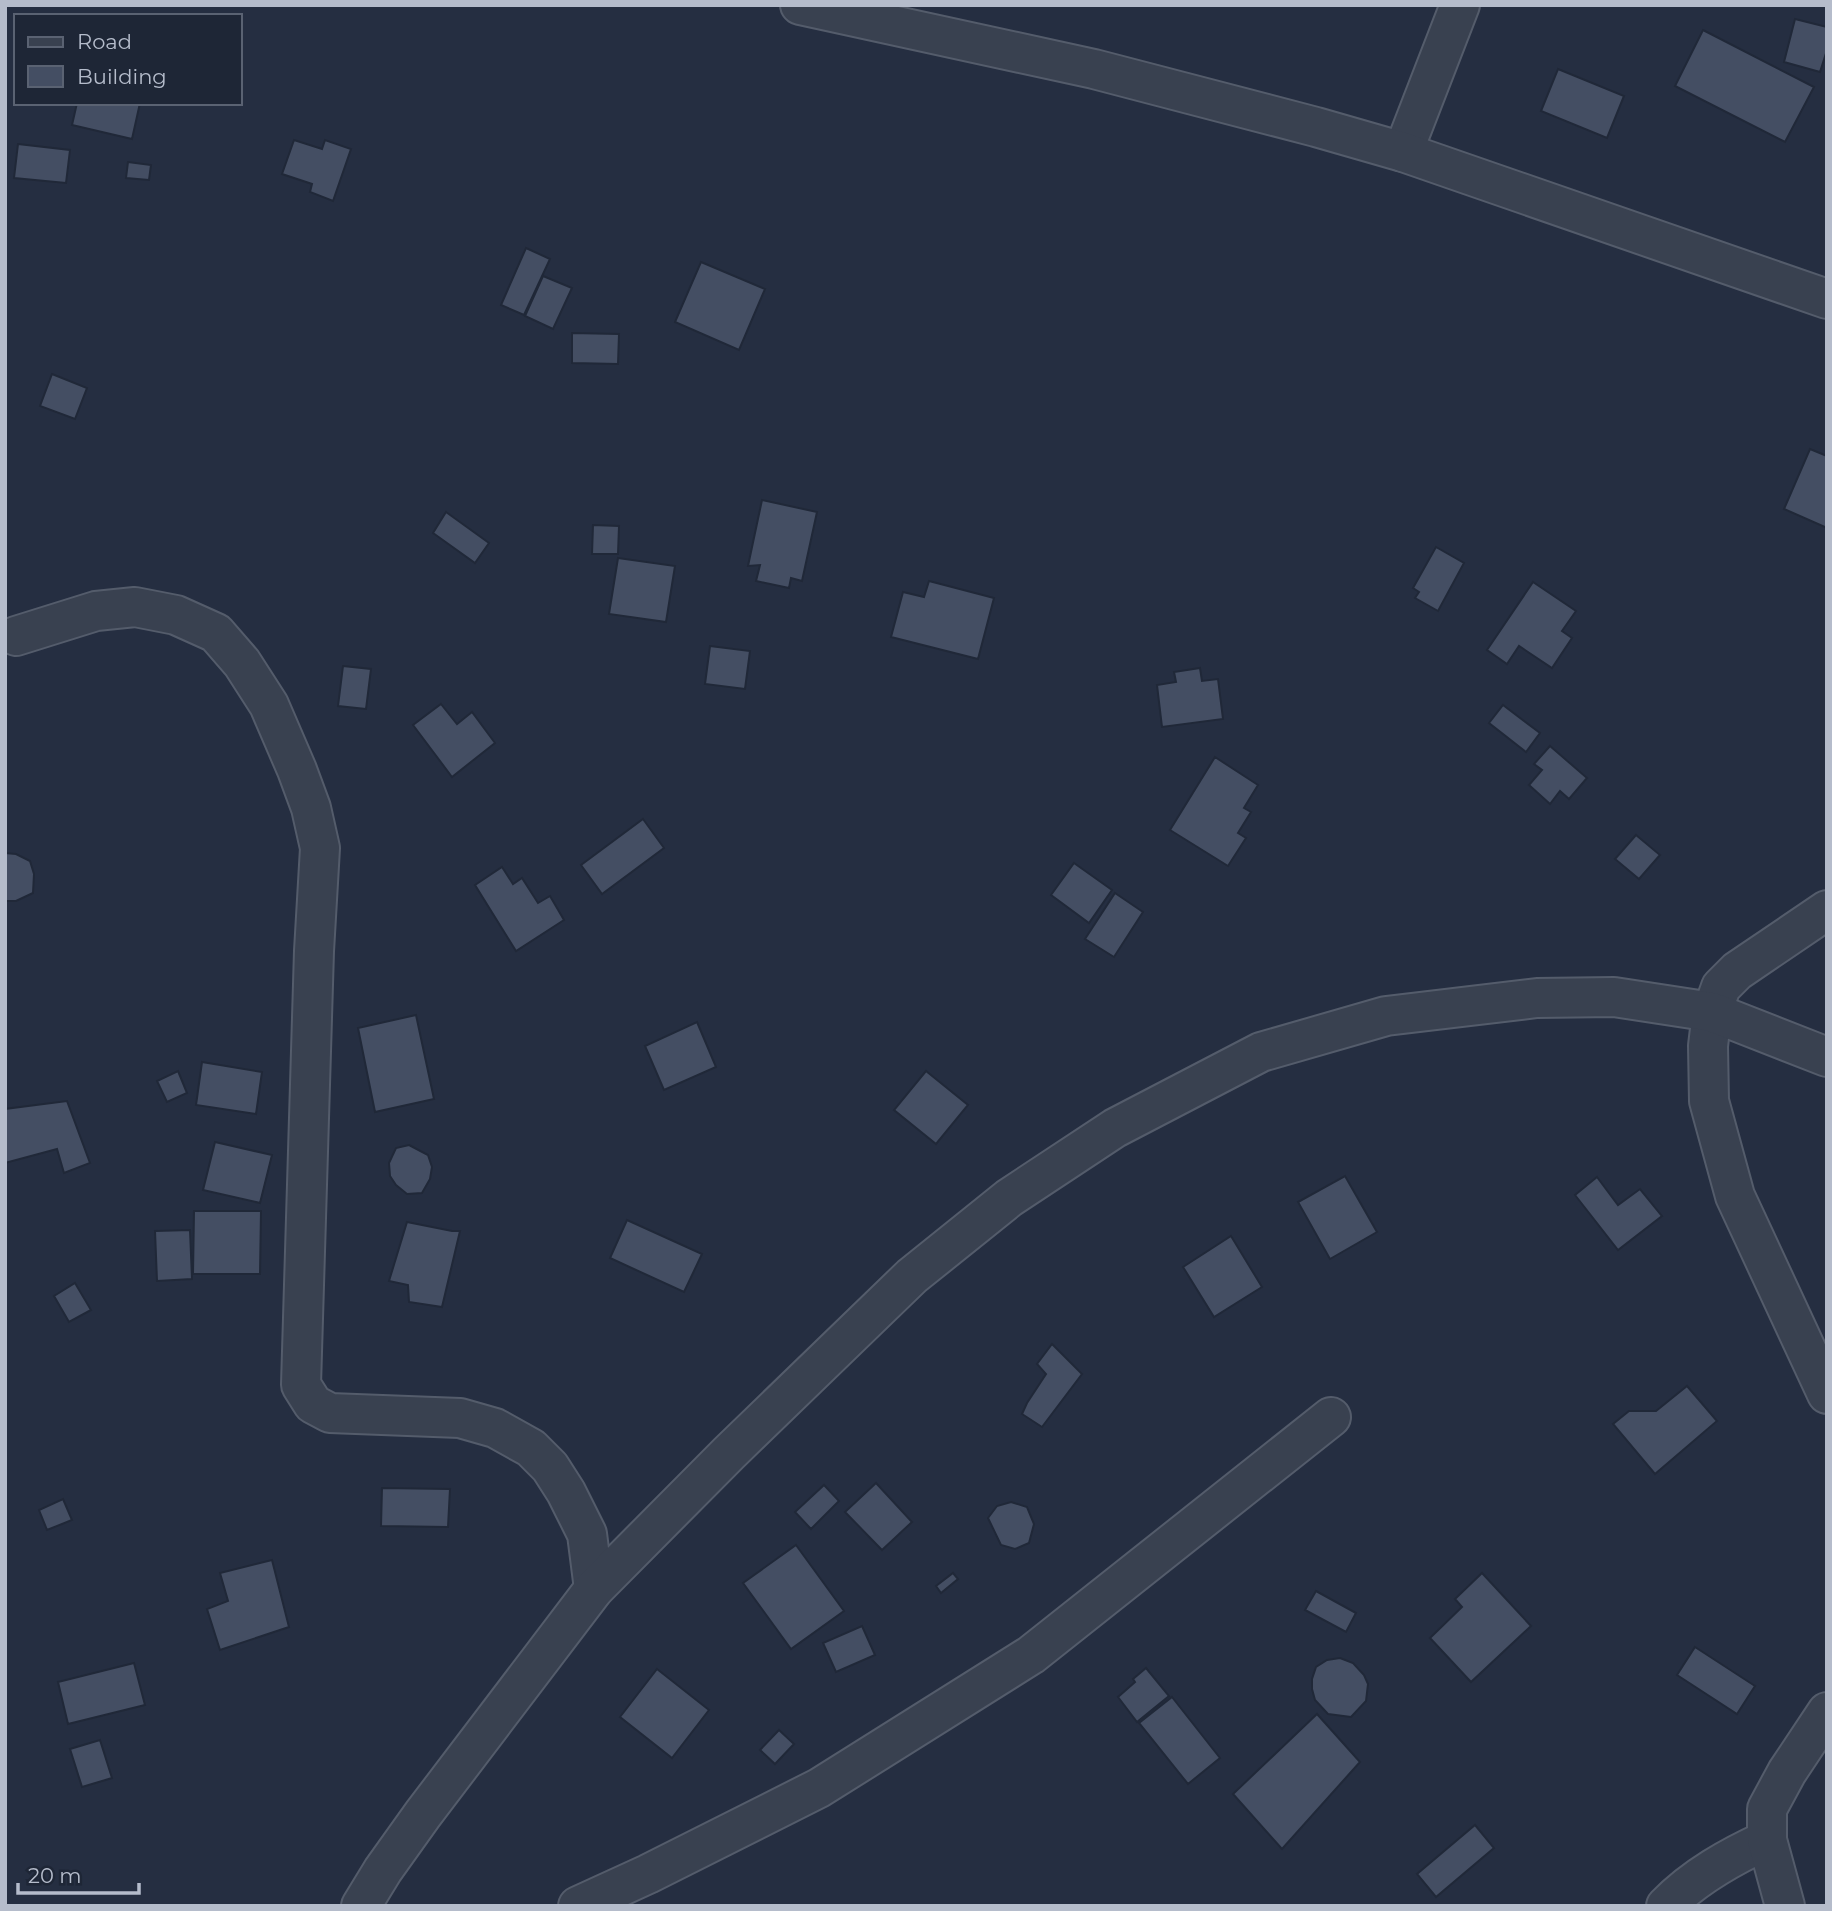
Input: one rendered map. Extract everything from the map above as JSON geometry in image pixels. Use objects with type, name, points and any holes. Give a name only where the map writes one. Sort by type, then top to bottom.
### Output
[{"type":"street","points":[[800,5],[1094,69],[1403,152],[1827,299]]},
{"type":"street","points":[[1403,152],[1460,5]]},
{"type":"street","points":[[16,636],[96,611],[135,607],[176,615],[216,633],[242,663],[270,705],[312,808],[320,848],[314,951],[301,1385],[313,1404],[330,1413],[460,1418],[495,1428],[531,1448],[551,1466],[587,1534],[594,1588]]},
{"type":"street","points":[[1827,910],[1737,971],[1721,988],[1712,1012],[1708,1046],[1709,1101],[1735,1196],[1827,1394]]},
{"type":"street","points":[[361,1906],[431,1803],[594,1588],[912,1276],[1009,1198],[1115,1128],[1261,1052],[1386,1016],[1536,998],[1614,997],[1712,1012],[1827,1057]]},
{"type":"street","points":[[579,1906],[819,1788],[1031,1656],[1331,1417]]},
{"type":"street","points":[[1785,1906],[1767,1840],[1767,1809],[1787,1772],[1827,1712]]},
{"type":"street","points":[[1666,1906],[1690,1885],[1729,1858],[1767,1840]]},
{"type":"building","points":[[1795,19],[1827,27],[1827,50],[1820,72],[1784,62]]},
{"type":"building","points":[[1703,30],[1814,87],[1785,142],[1675,86]]},
{"type":"building","points":[[1558,69],[1624,96],[1607,138],[1541,111]]},
{"type":"building","points":[[77,105],[140,105],[132,139],[72,125]]},
{"type":"building","points":[[294,140],[322,149],[325,140],[351,149],[333,201],[310,192],[312,184],[282,174]]},
{"type":"building","points":[[18,144],[70,150],[66,183],[14,178]]},
{"type":"building","points":[[128,162],[151,165],[149,180],[126,178]]},
{"type":"building","points":[[526,248],[550,259],[524,315],[501,305]]},
{"type":"building","points":[[701,262],[765,289],[739,350],[675,322]]},
{"type":"building","points":[[543,276],[572,288],[553,329],[525,316]]},
{"type":"building","points":[[572,333],[619,334],[618,364],[572,363]]},
{"type":"building","points":[[52,374],[87,388],[75,419],[40,406]]},
{"type":"building","points":[[1810,449],[1827,456],[1827,528],[1784,509]]},
{"type":"building","points":[[762,500],[817,512],[802,581],[791,578],[789,588],[756,581],[760,565],[748,566]]},
{"type":"building","points":[[446,512],[489,543],[475,563],[433,533]]},
{"type":"building","points":[[593,525],[619,526],[618,554],[592,554]]},
{"type":"building","points":[[1436,547],[1464,563],[1438,611],[1415,598],[1419,592],[1413,588]]},
{"type":"building","points":[[618,558],[675,566],[666,622],[609,614]]},
{"type":"building","points":[[929,581],[994,598],[978,659],[891,637],[903,592],[924,597]]},
{"type":"building","points":[[1533,582],[1576,611],[1562,631],[1572,638],[1552,668],[1519,646],[1507,664],[1487,650]]},
{"type":"building","points":[[710,646],[750,651],[745,689],[705,684]]},
{"type":"building","points":[[343,666],[371,669],[366,709],[338,706]]},
{"type":"building","points":[[1200,668],[1202,681],[1218,679],[1223,719],[1162,727],[1157,685],[1176,682],[1174,672]]},
{"type":"building","points":[[441,704],[457,724],[472,712],[495,743],[452,777],[413,725]]},
{"type":"building","points":[[1503,705],[1540,733],[1526,752],[1489,723]]},
{"type":"building","points":[[1550,746],[1587,778],[1569,799],[1560,791],[1550,804],[1529,785],[1542,770],[1534,764]]},
{"type":"building","points":[[1215,757],[1258,785],[1244,808],[1251,812],[1238,833],[1246,838],[1228,866],[1170,830]]},
{"type":"building","points":[[643,819],[664,848],[602,894],[581,865]]},
{"type":"building","points":[[1636,835],[1660,855],[1639,879],[1615,859]]},
{"type":"building","points":[[5,853],[16,854],[30,861],[34,874],[33,893],[16,901],[5,901]]},
{"type":"building","points":[[1074,863],[1112,890],[1089,923],[1051,895]]},
{"type":"building","points":[[502,867],[513,884],[522,878],[538,903],[550,896],[564,920],[516,951],[475,885]]},
{"type":"building","points":[[1115,893],[1143,912],[1114,957],[1085,939]]},
{"type":"building","points":[[416,1015],[434,1099],[375,1112],[358,1028]]},
{"type":"building","points":[[697,1022],[716,1067],[664,1090],[645,1046]]},
{"type":"building","points":[[202,1062],[262,1072],[256,1114],[196,1105]]},
{"type":"building","points":[[178,1071],[187,1093],[167,1102],[157,1081]]},
{"type":"building","points":[[926,1071],[968,1105],[936,1144],[894,1110]]},
{"type":"building","points":[[67,1101],[90,1163],[64,1173],[57,1149],[5,1163],[5,1109]]},
{"type":"building","points":[[215,1142],[272,1155],[260,1203],[203,1190]]},
{"type":"building","points":[[409,1145],[428,1155],[432,1167],[430,1179],[422,1193],[407,1194],[390,1176],[389,1163],[396,1148]]},
{"type":"building","points":[[1345,1176],[1377,1232],[1330,1259],[1298,1202]]},
{"type":"building","points":[[1597,1177],[1618,1205],[1640,1189],[1662,1216],[1618,1250],[1575,1195]]},
{"type":"building","points":[[194,1211],[261,1211],[260,1274],[193,1274]]},
{"type":"building","points":[[627,1220],[702,1254],[684,1292],[610,1258]]},
{"type":"building","points":[[407,1222],[460,1231],[442,1307],[409,1302],[408,1285],[389,1281]]},
{"type":"building","points":[[190,1230],[192,1279],[157,1281],[155,1231]]},
{"type":"building","points":[[1231,1236],[1262,1287],[1214,1317],[1183,1267]]},
{"type":"building","points":[[75,1283],[91,1310],[69,1322],[54,1296]]},
{"type":"building","points":[[1052,1344],[1082,1374],[1042,1427],[1022,1414],[1046,1374],[1037,1364]]},
{"type":"building","points":[[1687,1386],[1717,1421],[1655,1474],[1613,1424],[1629,1411],[1656,1411]]},
{"type":"building","points":[[876,1483],[912,1522],[882,1550],[845,1512]]},
{"type":"building","points":[[824,1485],[839,1501],[811,1529],[795,1512]]},
{"type":"building","points":[[382,1488],[450,1489],[448,1527],[381,1526]]},
{"type":"building","points":[[63,1499],[72,1520],[47,1530],[39,1510]]},
{"type":"building","points":[[1011,1502],[1027,1507],[1034,1524],[1029,1543],[1015,1549],[1001,1545],[988,1518],[997,1506]]},
{"type":"building","points":[[796,1545],[844,1611],[791,1649],[743,1583]]},
{"type":"building","points":[[272,1560],[289,1627],[220,1650],[207,1609],[228,1601],[220,1573]]},
{"type":"building","points":[[953,1573],[958,1579],[941,1593],[936,1586]]},
{"type":"building","points":[[1482,1573],[1531,1626],[1471,1682],[1430,1638],[1462,1607],[1455,1599]]},
{"type":"building","points":[[1316,1591],[1356,1613],[1346,1632],[1305,1610]]},
{"type":"building","points":[[862,1626],[875,1655],[836,1672],[823,1643]]},
{"type":"building","points":[[1695,1647],[1755,1686],[1737,1714],[1677,1675]]},
{"type":"building","points":[[1340,1658],[1353,1663],[1368,1684],[1366,1701],[1351,1717],[1328,1714],[1315,1700],[1312,1689],[1316,1667],[1327,1660]]},
{"type":"building","points":[[134,1663],[145,1705],[68,1724],[58,1682]]},
{"type":"building","points":[[1146,1668],[1169,1696],[1137,1722],[1118,1697]]},
{"type":"building","points":[[657,1669],[709,1710],[672,1758],[620,1717]]},
{"type":"building","points":[[1172,1697],[1220,1758],[1188,1784],[1139,1723]]},
{"type":"building","points":[[1317,1714],[1360,1762],[1282,1849],[1233,1794]]},
{"type":"building","points":[[779,1730],[794,1744],[775,1764],[760,1750]]},
{"type":"building","points":[[100,1740],[112,1778],[82,1787],[70,1749]]},
{"type":"building","points":[[1475,1825],[1494,1848],[1436,1897],[1417,1874]]}]
